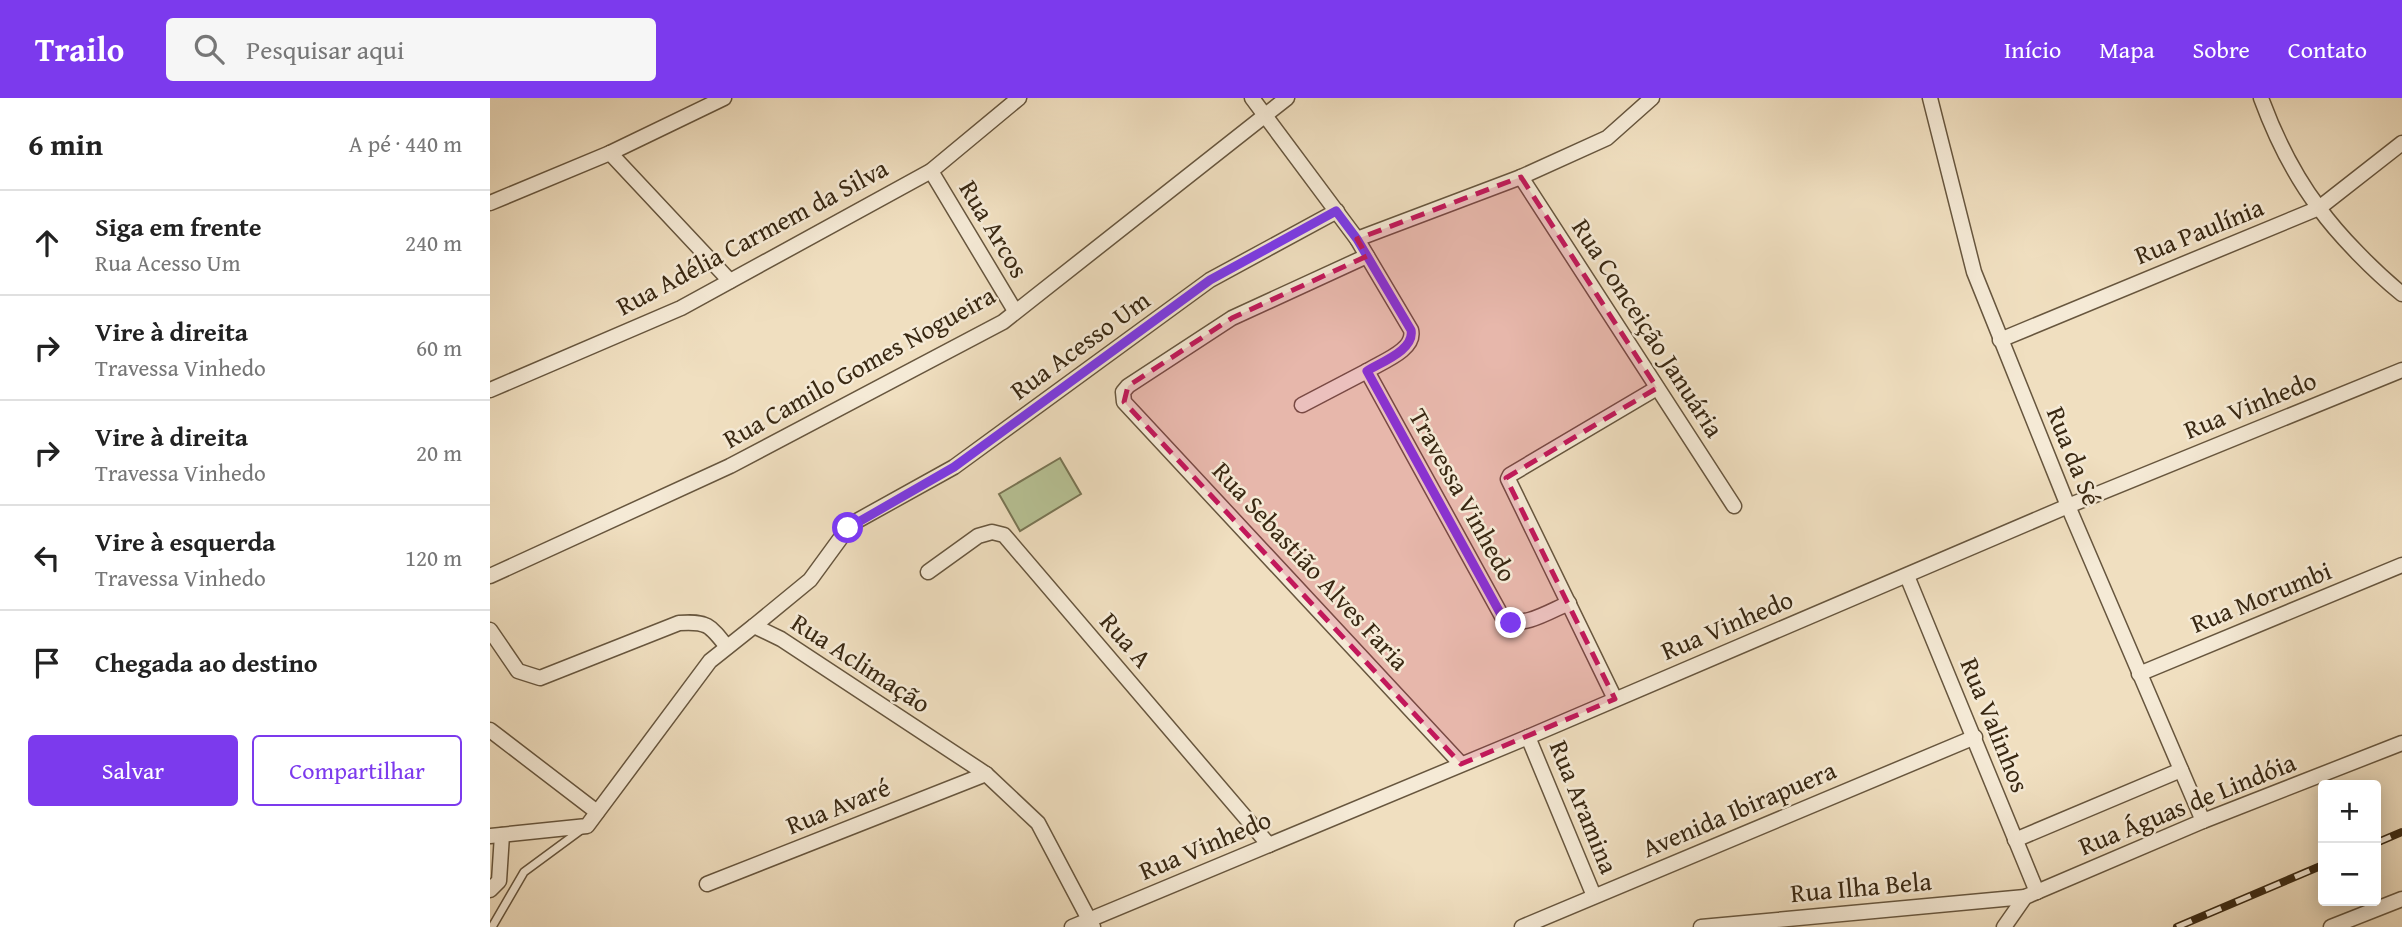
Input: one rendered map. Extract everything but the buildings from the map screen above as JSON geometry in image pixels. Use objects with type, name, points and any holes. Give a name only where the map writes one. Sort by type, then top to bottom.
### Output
[{"type":"street","points":[[490,203],[610,153],[724,98]]},
{"type":"street","name":"Rua Adélia Carmem da Silva","points":[[490,390],[681,308],[931,171],[1019,98]]},
{"type":"street","points":[[1252,98],[1357,239],[1413,337],[1409,345],[1367,371],[1302,405]]},
{"type":"street","name":"Rua Camilo Gomes Nogueira","points":[[490,576],[730,466],[1003,322],[1287,98]]},
{"type":"street","points":[[1357,239],[1521,177],[1608,138],[1653,98]]},
{"type":"street","name":"Rua da Sé","points":[[1930,98],[1974,272],[2068,506],[2203,821]]},
{"type":"street","points":[[2261,98],[2275,135],[2319,208],[2382,277],[2402,294]]},
{"type":"street","name":"Rua Paulínia","points":[[2000,340],[2319,208],[2402,143]]},
{"type":"street","points":[[610,153],[730,281]]},
{"type":"street","name":"Rua Arcos","points":[[931,171],[1015,311]]},
{"type":"street","name":"Rua Conceição Januária","points":[[1521,177],[1734,506]]},
{"type":"street","name":"Rua Acesso Um","points":[[754,626],[810,580],[855,522],[954,467],[1210,280],[1336,211]]},
{"type":"street","name":"Rua Sebastião Alves Faria","points":[[1367,256],[1232,318],[1128,386],[1122,393],[1124,401],[1461,764]]},
{"type":"street","name":"Rua Vinhedo","points":[[1072,927],[1091,923],[2068,506],[2402,370]]},
{"type":"street","name":"Travessa Vinhedo","points":[[1367,371],[1504,620],[1511,623],[1522,622],[1569,603]]},
{"type":"street","points":[[1615,699],[1508,482],[1510,475],[1657,387]]},
{"type":"street","name":"Rua A","points":[[928,572],[978,536],[992,532],[1004,535],[1269,845]]},
{"type":"street","name":"Rua Morumbi","points":[[2139,674],[2402,565]]},
{"type":"street","name":"Rua Valinhos","points":[[1907,576],[1975,737],[2015,840],[2031,895]]},
{"type":"street","points":[[490,631],[518,671],[540,678],[678,624],[699,622],[712,627],[727,647]]},
{"type":"street","name":"Rua Aclimação","points":[[587,826],[710,661],[754,626],[793,646],[986,774],[1038,823],[1091,923]]},
{"type":"street","points":[[490,730],[597,812]]},
{"type":"street","name":"Rua Aramina","points":[[1528,737],[1594,896]]},
{"type":"street","name":"Avenida Ibirapuera","points":[[1522,927],[1975,737]]},
{"type":"street","name":"Rua Águas de Lindóia","points":[[2031,895],[2203,821],[2402,743]]},
{"type":"street","points":[[2015,840],[2181,771]]},
{"type":"street","name":"Rua Avaré","points":[[707,884],[986,774]]},
{"type":"street","points":[[490,890],[499,881],[496,835],[587,826]]},
{"type":"street","points":[[2004,927],[2031,895]]},
{"type":"street","name":"Rua Ilha Bela","points":[[1701,927],[2031,895]]},
{"type":"street","points":[[2331,927],[2402,899]]},
{"type":"lane","points":[[492,927],[524,872],[587,826]]},
{"type":"highlighted area","points":[[1521,177],[1657,388],[1506,478],[1615,699],[1461,764],[1124,402],[1128,386],[1232,318],[1367,256],[1357,239]]},
{"type":"green space","points":[[1060,458],[1081,494],[1020,531],[999,494]]},
{"type":"railway","points":[[2381,841],[2402,832]]},
{"type":"railway","points":[[2177,927],[2318,867]]},
{"type":"route","points":[[848,528],[954,467],[1210,280],[1336,211],[1357,239],[1413,337],[1409,345],[1367,371],[1504,620],[1511,623]]}]
